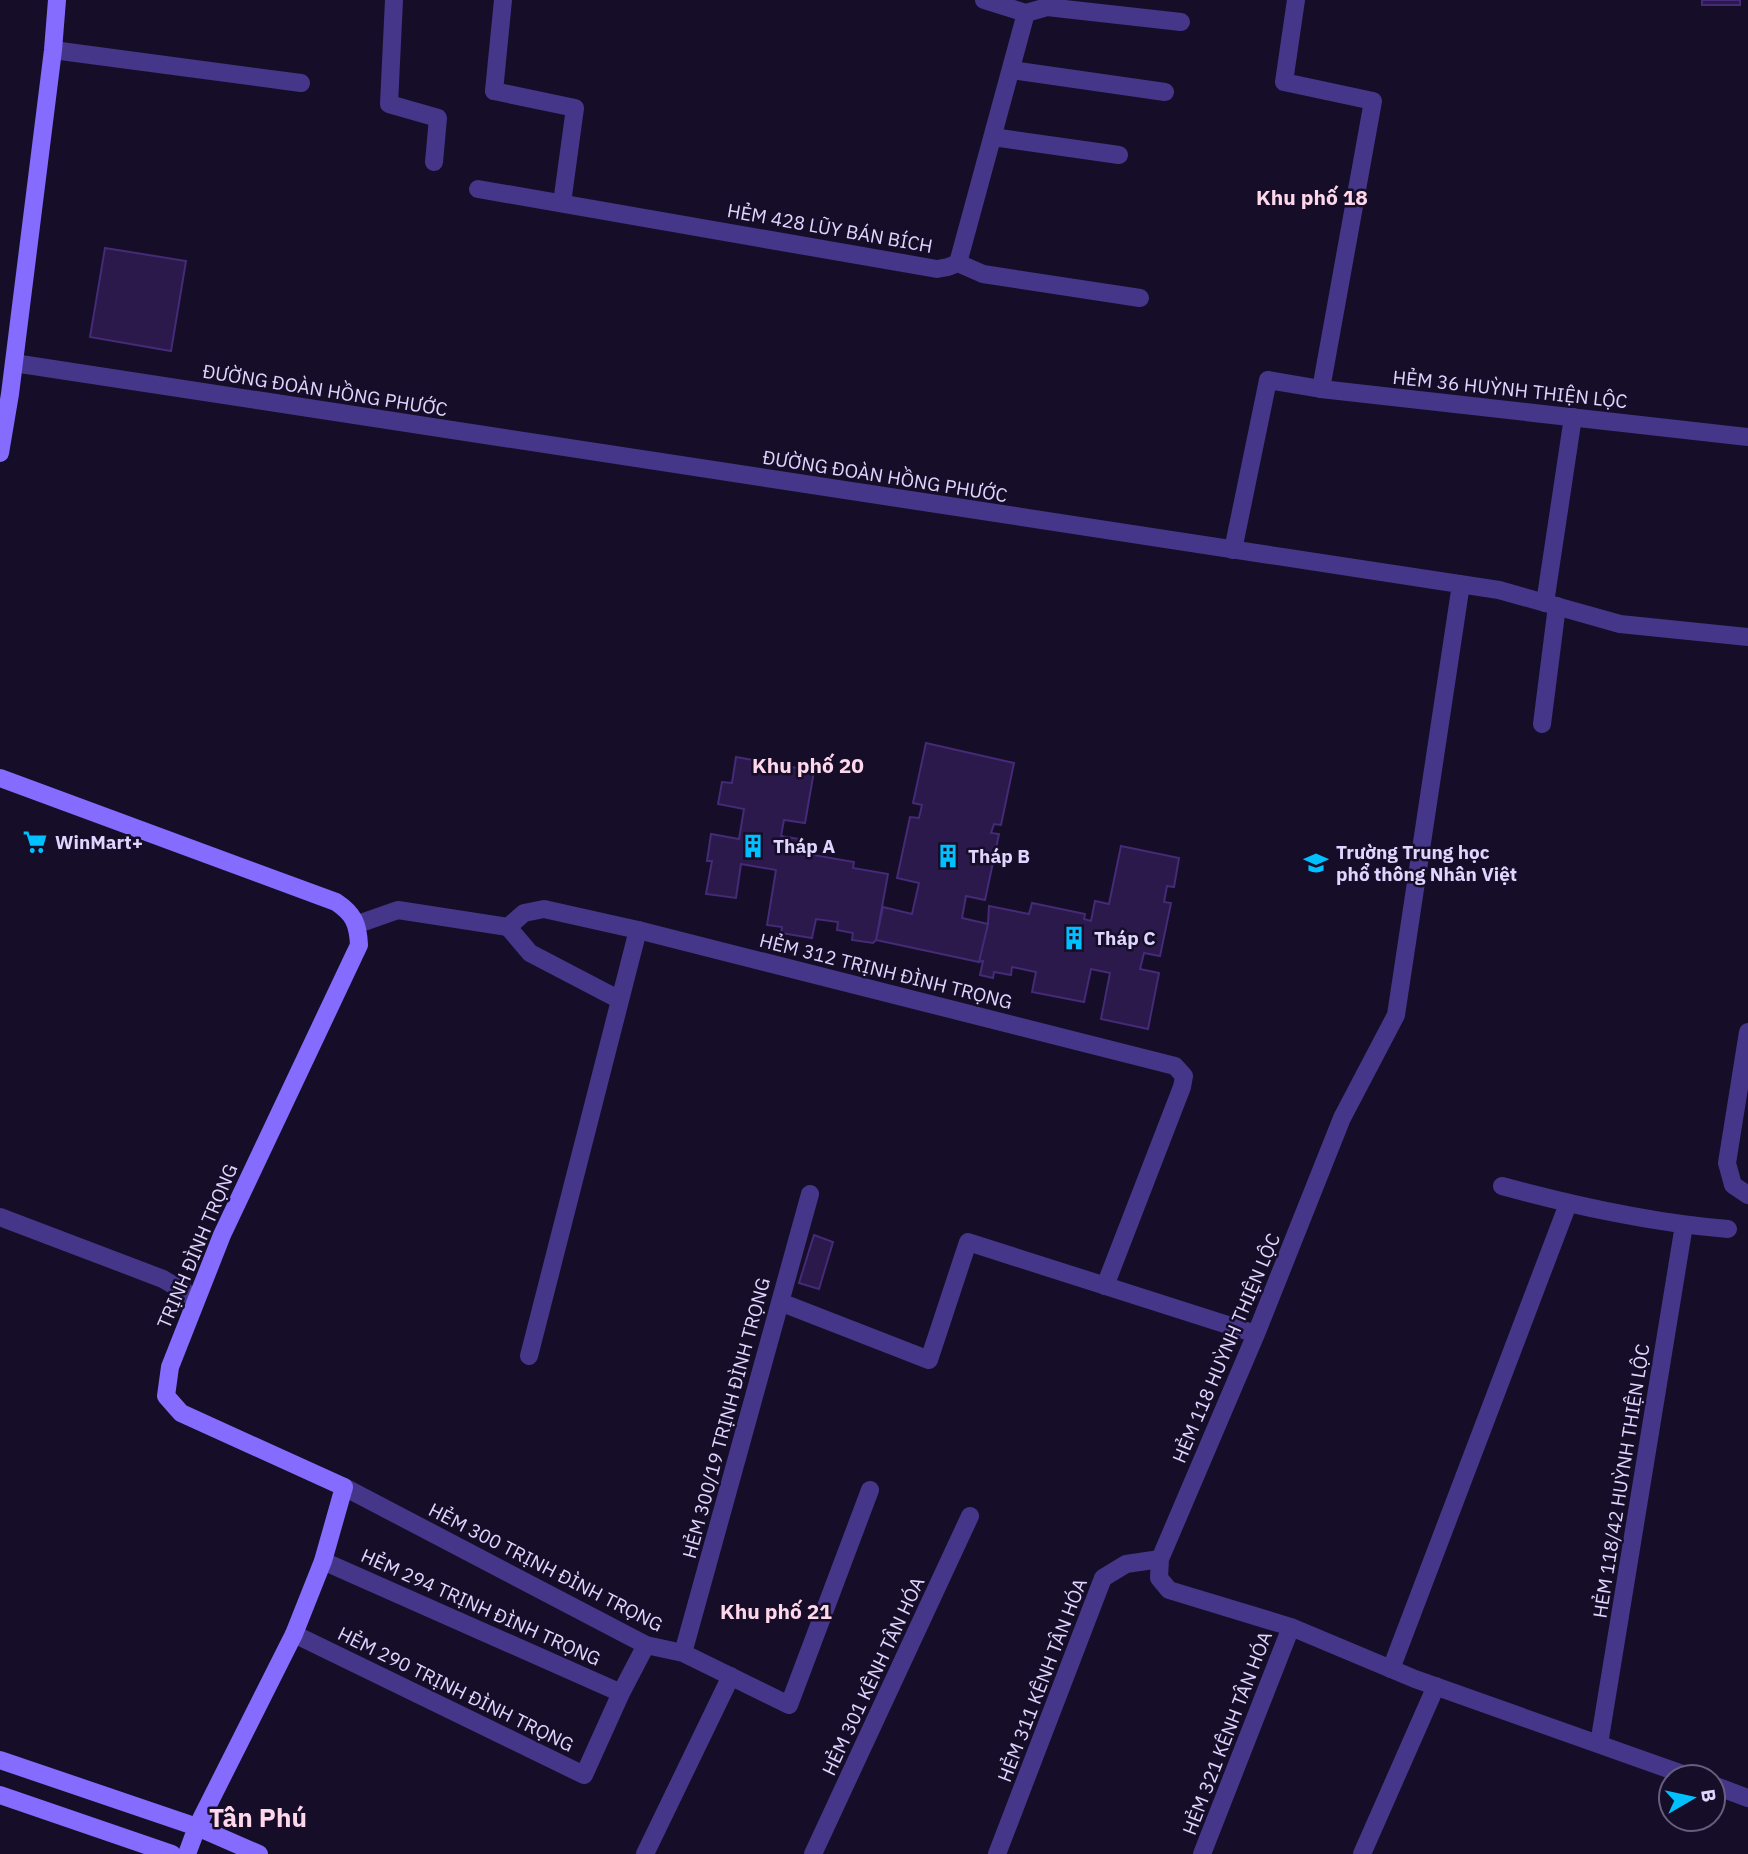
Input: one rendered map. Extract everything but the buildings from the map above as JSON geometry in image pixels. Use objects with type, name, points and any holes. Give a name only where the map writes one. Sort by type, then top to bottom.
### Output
[{"type":"street","points":[[0,453],[14,363],[57,0]]},
{"type":"street","points":[[394,0],[389,104],[438,118],[435,162]]},
{"type":"street","points":[[503,0],[494,91],[575,108],[562,203]]},
{"type":"street","points":[[984,0],[1027,13],[1047,7],[1181,22]]},
{"type":"street","points":[[1296,0],[1284,82],[1373,101],[1321,389]]},
{"type":"street","name":"HẺM 428 LŨY BÁN BÍCH","points":[[478,189],[937,268],[948,267],[958,263],[1027,13]]},
{"type":"street","points":[[53,50],[301,83]]},
{"type":"street","points":[[1011,70],[1165,92]]},
{"type":"street","points":[[993,137],[1119,155]]},
{"type":"street","points":[[958,263],[983,274],[1140,298]]},
{"type":"street","name":"ĐƯỜNG ĐOÀN HỒNG PHƯỚC","points":[[14,363],[1499,590],[1620,624],[1748,637]]},
{"type":"street","name":"HẺM 36 HUỲNH THIỆN LỘC","points":[[1233,550],[1268,380],[1321,389],[1748,437]]},
{"type":"street","points":[[1542,724],[1551,605],[1573,417]]},
{"type":"street","name":"HẺM 118 HUỲNH THIỆN LỘC","points":[[1160,1559],[1256,1334],[1342,1118],[1396,1015],[1461,584]]},
{"type":"street","points":[[0,778],[337,902],[349,910],[358,924],[398,910],[508,927],[530,953],[620,1000]]},
{"type":"street","name":"HẺM 312 TRỊNH ĐÌNH TRỌNG","points":[[508,927],[524,913],[544,909],[638,930],[1175,1066],[1184,1076],[1182,1087],[1105,1286]]},
{"type":"street","name":"TRỊNH ĐÌNH TRỌNG","points":[[344,1487],[181,1413],[166,1395],[170,1367],[195,1298],[359,945],[358,924]]},
{"type":"street","points":[[529,1356],[638,930]]},
{"type":"street","points":[[1748,1032],[1727,1163],[1733,1185],[1748,1195]]},
{"type":"street","points":[[1502,1186],[1568,1204],[1684,1226],[1728,1229]]},
{"type":"street","name":"HẺM 300/19 TRỊNH ĐÌNH TRỌNG","points":[[683,1653],[810,1195]]},
{"type":"street","points":[[1391,1669],[1568,1204]]},
{"type":"street","points":[[0,1217],[163,1279],[195,1298]]},
{"type":"street","name":"HẺM 118/42 HUỲNH THIỆN LỘC","points":[[1600,1744],[1684,1226]]},
{"type":"street","points":[[780,1302],[929,1360],[968,1242],[1256,1334]]},
{"type":"street","points":[[187,1854],[197,1827],[294,1634],[323,1561],[344,1487]]},
{"type":"street","name":"HẺM 300 TRỊNH ĐÌNH TRỌNG","points":[[344,1487],[646,1645],[683,1653],[789,1705],[870,1490]]},
{"type":"street","name":"HẺM 301 KÊNH TÂN HÓA","points":[[813,1854],[970,1516]]},
{"type":"street","points":[[1160,1559],[1159,1578],[1169,1590],[1291,1627],[1436,1686],[1657,1765]]},
{"type":"street","name":"HẺM 311 KÊNH TÂN HÓA","points":[[997,1854],[1103,1578],[1126,1564],[1160,1559]]},
{"type":"street","name":"HẺM 294 TRỊNH ĐÌNH TRỌNG","points":[[323,1561],[621,1693]]},
{"type":"street","name":"HẺM 321 KÊNH TÂN HÓA","points":[[1202,1854],[1291,1627]]},
{"type":"street","name":"HẺM 290 TRỊNH ĐÌNH TRỌNG","points":[[294,1634],[584,1775],[646,1645]]},
{"type":"street","points":[[645,1854],[731,1676]]},
{"type":"street","points":[[1362,1854],[1436,1686]]},
{"type":"street","points":[[0,1760],[197,1827],[259,1854]]},
{"type":"street","points":[[1727,1790],[1748,1797]]},
{"type":"street","points":[[0,1795],[172,1854]]},
{"type":"place","name":"WinMart+","points":[[35,842]]},
{"type":"place","name":"Tháp A","points":[[753,846]]},
{"type":"place","name":"Tháp B","points":[[948,856]]},
{"type":"place","name":"Trường Trung học phổ thông Nhân Việt","points":[[1316,863]]},
{"type":"place","name":"Tháp C","points":[[1074,938]]},
{"type":"district","name":"Khu phố 18","points":[[1312,198]]},
{"type":"district","name":"Khu phố 20","points":[[808,766]]},
{"type":"district","name":"Khu phố 21","points":[[776,1612]]},
{"type":"district","name":"Tân Phú","points":[[258,1818]]}]
